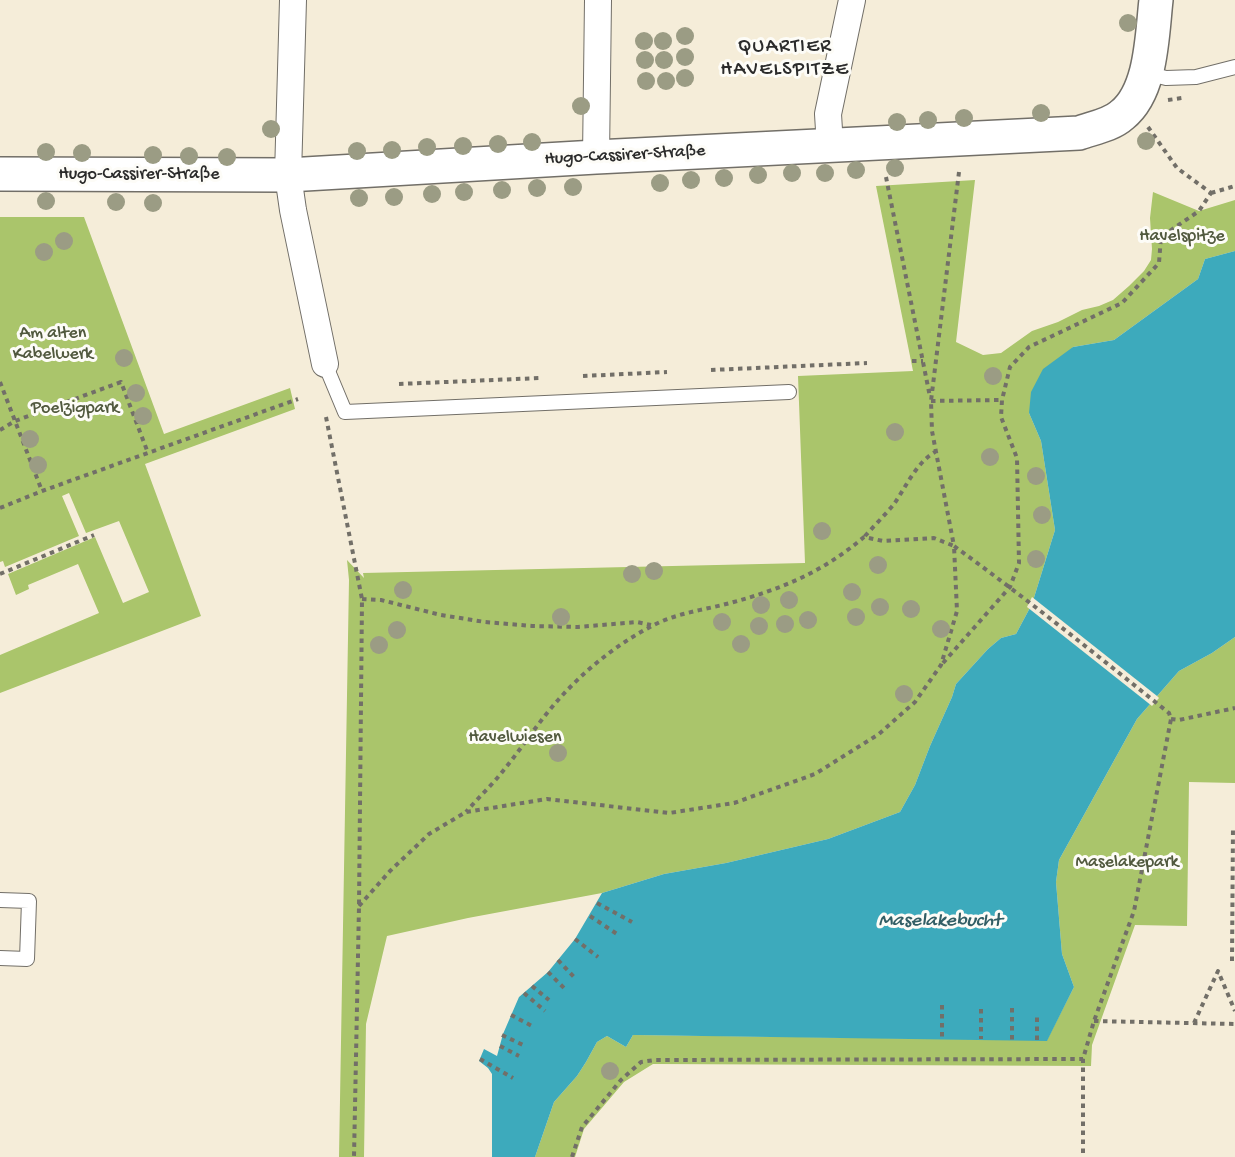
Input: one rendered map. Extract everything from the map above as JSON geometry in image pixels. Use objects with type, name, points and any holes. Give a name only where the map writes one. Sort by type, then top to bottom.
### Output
[{"type":"street","points":[[292,0],[288,176],[325,364]]},
{"type":"street","points":[[596,157],[598,0]]},
{"type":"street","points":[[830,146],[828,114],[852,0]]},
{"type":"street","name":"Hugo-Cassirer-Straße","points":[[0,174],[288,176],[596,157],[1079,133],[1121,117],[1132,106],[1144,81],[1150,57],[1156,0]]},
{"type":"lane","points":[[1146,73],[1166,78],[1196,77],[1235,67]]},
{"type":"lane","points":[[325,364],[345,412],[789,392]]},
{"type":"lane","points":[[0,900],[29,901],[27,959],[0,958]]},
{"type":"path","points":[[1148,127],[1177,168],[1210,193]]},
{"type":"path","points":[[941,665],[957,610],[954,546],[935,452],[931,401],[959,172]]},
{"type":"path","points":[[886,177],[931,401]]},
{"type":"path","points":[[466,812],[547,800],[669,813],[734,803],[815,774],[879,734],[915,702],[941,665],[1010,587],[1019,563],[1017,458],[1001,417],[1002,400],[1010,367],[1029,347],[1122,303],[1159,263],[1161,237],[1199,211],[1210,193],[1235,186]]},
{"type":"path","points":[[912,361],[923,360]]},
{"type":"path","points":[[711,370],[867,363]]},
{"type":"path","points":[[584,375],[667,372]]},
{"type":"path","points":[[399,384],[540,378]]},
{"type":"path","points":[[0,382],[42,491]]},
{"type":"path","points":[[0,430],[15,421],[121,382],[148,453]]},
{"type":"path","points":[[0,508],[298,399]]},
{"type":"path","points":[[931,401],[1002,400]]},
{"type":"path","points":[[325,415],[362,599],[354,1157]]},
{"type":"path","points":[[359,906],[429,834],[466,812],[502,772],[559,699],[604,656],[652,626],[676,616],[773,590],[812,573],[846,553],[893,505],[919,466],[935,452]]},
{"type":"path","points":[[0,574],[94,535]]},
{"type":"path","points":[[864,537],[883,541],[934,538],[954,546],[1010,587],[1169,713],[1171,719],[1134,911],[1094,1021],[1083,1059],[1083,1157]]},
{"type":"path","points":[[362,599],[381,600],[441,615],[532,627],[578,627],[637,622],[652,626]]},
{"type":"path","points":[[1171,719],[1179,720],[1235,708]]},
{"type":"path","points":[[1232,961],[1233,827]]},
{"type":"path","points":[[597,903],[632,922]]},
{"type":"path","points":[[590,916],[617,934]]},
{"type":"path","points":[[575,939],[598,957]]},
{"type":"path","points":[[558,960],[574,977]]},
{"type":"path","points":[[1194,1023],[1218,971],[1235,1011]]},
{"type":"path","points":[[548,972],[565,989]]},
{"type":"path","points":[[532,986],[549,1000]]},
{"type":"path","points":[[524,993],[544,1011]]},
{"type":"path","points":[[942,1005],[942,1039]]},
{"type":"path","points":[[1012,1008],[1012,1040]]},
{"type":"path","points":[[981,1009],[981,1040]]},
{"type":"path","points":[[1037,1040],[1038,1013]]},
{"type":"path","points":[[511,1015],[532,1026]]},
{"type":"path","points":[[1094,1021],[1235,1024]]},
{"type":"path","points":[[502,1035],[523,1045]]},
{"type":"path","points":[[500,1046],[519,1056]]},
{"type":"path","points":[[480,1059],[513,1078]]},
{"type":"path","points":[[572,1157],[582,1127],[621,1080],[641,1062],[655,1060],[1083,1059]]},
{"type":"green space","name":"Havelwiesen","points":[[975,180],[956,342],[983,355],[1001,353],[1032,331],[1113,300],[1129,286],[1151,260],[1150,218],[1153,192],[1199,211],[1235,200],[1235,251],[1205,259],[1198,279],[1114,340],[1073,347],[1029,413],[1041,441],[1055,530],[1032,604],[1016,634],[1001,638],[956,684],[915,785],[900,812],[828,839],[726,863],[664,874],[602,893],[387,936],[366,1024],[364,1157],[339,1157],[349,580],[347,560],[364,578],[363,573],[805,563],[798,376],[913,371],[876,186]]},
{"type":"green space","name":"Poelzigpark","points":[[0,217],[84,217],[164,434],[290,388],[295,409],[145,464],[201,616],[0,693],[0,655],[99,613],[78,564],[28,585],[29,589],[16,595],[8,574],[95,537],[123,603],[149,592],[119,521],[86,533],[69,493],[62,496],[79,536],[5,567],[3,561],[0,562]]},
{"type":"green space","name":"Maselakepark","points":[[1235,637],[1235,783],[1189,782],[1187,926],[1135,925],[1092,1045],[1091,1066],[653,1064],[624,1082],[584,1129],[575,1157],[535,1157],[554,1102],[577,1076],[597,1042],[607,1036],[626,1047],[633,1035],[1047,1040],[1074,987],[1062,954],[1056,882],[1059,860],[1137,719],[1179,671]]},
{"type":"water","name":"Maselakebucht","points":[[1235,251],[1235,637],[1179,671],[1137,719],[1059,860],[1056,882],[1062,954],[1074,987],[1047,1041],[633,1035],[626,1047],[607,1036],[597,1042],[577,1076],[554,1102],[535,1157],[492,1157],[492,1074],[479,1061],[484,1049],[497,1056],[503,1034],[519,997],[548,972],[575,939],[602,893],[664,874],[726,863],[828,839],[900,812],[915,785],[956,684],[1001,638],[1016,634],[1032,604],[1055,530],[1041,441],[1029,413],[1031,392],[1043,369],[1073,347],[1114,340],[1198,279],[1205,259]]},
{"type":"pier","points":[[1032,597],[1159,698],[1152,706],[1027,607]]},
{"type":"district","name":"QUARTIER HAVELSPITZE","points":[[785,60]]},
{"type":"park label","name":"Havelspitze","points":[[1182,237]]},
{"type":"park label","name":"Am alten Kabelwerk","points":[[53,344]]}]
